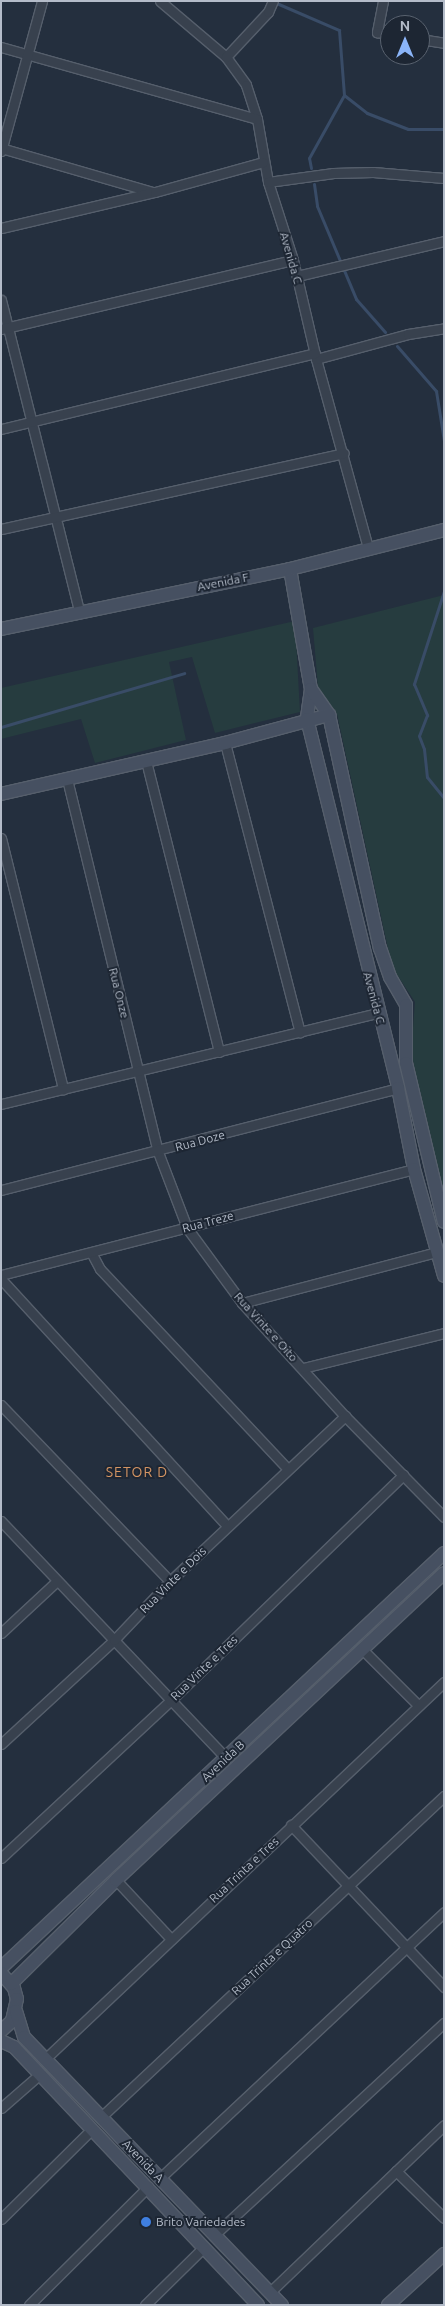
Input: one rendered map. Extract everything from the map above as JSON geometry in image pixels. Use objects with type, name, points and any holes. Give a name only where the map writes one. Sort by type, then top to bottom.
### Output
[{"type":"street","points":[[42,1],[1,149],[155,192]]},
{"type":"street","name":"Avenida C","points":[[160,1],[226,57],[246,85],[257,119],[268,182],[293,260],[316,356],[344,453],[368,548]]},
{"type":"street","points":[[226,57],[268,12],[273,1]]},
{"type":"street","points":[[380,15],[383,1]]},
{"type":"street","points":[[380,16],[377,32],[380,32]]},
{"type":"street","points":[[430,41],[444,43]]},
{"type":"street","points":[[1,47],[257,119]]},
{"type":"street","points":[[1,228],[155,192],[263,162]]},
{"type":"street","points":[[268,182],[333,173],[373,172],[444,178]]},
{"type":"street","points":[[297,276],[364,262],[444,241]]},
{"type":"street","points":[[4,328],[293,260]]},
{"type":"street","points":[[1,300],[4,328],[31,422],[80,611]]},
{"type":"street","points":[[1,429],[408,334],[444,328]]},
{"type":"street","points":[[1,529],[344,453]]},
{"type":"street","name":"Avenida F","points":[[1,629],[80,611],[290,569],[444,530]]},
{"type":"street","points":[[290,569],[311,690],[307,719]]},
{"type":"street","points":[[1,794],[225,743],[329,714],[311,690]]},
{"type":"street","name":"Avenida C","points":[[329,714],[380,948],[396,987],[406,1005],[406,1063],[444,1222]]},
{"type":"street","name":"Avenida C","points":[[307,719],[375,1006],[398,1088],[414,1169],[444,1276]]},
{"type":"street","points":[[225,743],[300,1032]]},
{"type":"street","points":[[146,761],[219,1052]]},
{"type":"street","name":"Rua Onze","points":[[67,779],[138,1071]]},
{"type":"street","points":[[1,838],[63,1089]]},
{"type":"street","points":[[1,1104],[300,1032],[375,1006],[380,991],[396,987]]},
{"type":"street","points":[[381,1027],[387,1032],[397,1032],[407,1022]]},
{"type":"street","name":"Rua Vinte e Oito","points":[[138,1071],[158,1152],[187,1228],[242,1303],[345,1416],[444,1517]]},
{"type":"street","name":"Rua Doze","points":[[1,1190],[158,1152],[398,1088]]},
{"type":"street","name":"Rua Treze","points":[[1,1277],[414,1169]]},
{"type":"street","points":[[242,1303],[436,1252]]},
{"type":"street","points":[[92,1254],[100,1269],[287,1468]]},
{"type":"street","points":[[1,1277],[227,1526]]},
{"type":"street","points":[[303,1368],[444,1333]]},
{"type":"street","points":[[1,1405],[170,1580]]},
{"type":"street","name":"Rua Vinte e Dois","points":[[1,1744],[114,1640],[170,1580],[287,1468],[345,1416]]},
{"type":"street","name":"Rua Vinte e Tres","points":[[1,1858],[170,1701],[403,1476]]},
{"type":"street","points":[[1,1521],[226,1758]]},
{"type":"street","name":"Avenida B","points":[[1,1968],[444,1552]]},
{"type":"street","name":"Avenida B","points":[[11,1984],[116,1880],[444,1573]]},
{"type":"street","points":[[1,1633],[57,1581]]},
{"type":"street","points":[[363,1650],[418,1705]]},
{"type":"street","name":"Rua Trinta e Tres","points":[[45,2058],[444,1682]]},
{"type":"street","name":"Rua Trinta e Quatro","points":[[101,2118],[444,1796]]},
{"type":"street","points":[[291,1825],[444,1986]]},
{"type":"street","points":[[116,1880],[171,1939]]},
{"type":"street","points":[[160,2178],[444,1912]]},
{"type":"street","points":[[1,1973],[11,1984]]},
{"type":"street","name":"Avenida A","points":[[11,1984],[24,2037],[282,2305]]},
{"type":"street","points":[[1,2032],[16,2010]]},
{"type":"street","points":[[214,2235],[444,2023]]},
{"type":"street","name":"Avenida A","points":[[1,2041],[14,2047],[258,2305]]},
{"type":"street","points":[[1,2108],[39,2075]]},
{"type":"street","points":[[270,2292],[444,2125]]},
{"type":"street","points":[[1,2218],[92,2128]]},
{"type":"street","points":[[396,2171],[444,2218]]},
{"type":"street","points":[[29,2305],[148,2187]]},
{"type":"street","points":[[145,2305],[204,2247]]},
{"type":"street","points":[[388,2305],[444,2254]]},
{"type":"green space","points":[[444,595],[444,1192],[411,1053],[415,1002],[392,967],[337,714],[318,687],[313,628]]},
{"type":"green space","points":[[295,621],[300,712],[215,733],[192,657],[169,662],[186,740],[95,763],[81,719],[1,739],[1,688]]},
{"type":"waterway","points":[[274,2],[339,30],[344,95],[367,113],[408,129],[444,129]]},
{"type":"waterway","points":[[311,168],[309,158],[344,95]]},
{"type":"waterway","points":[[314,184],[317,206],[356,299],[385,332]]},
{"type":"waterway","points":[[397,346],[436,391],[444,441]]},
{"type":"waterway","points":[[444,591],[414,684],[427,715],[419,736],[424,749],[427,777],[444,798]]},
{"type":"waterway","points":[[1,727],[184,673]]},
{"type":"place","name":"Brito Variedades","points":[[146,2222]]},
{"type":"district","name":"SETOR D","points":[[137,1472]]}]
